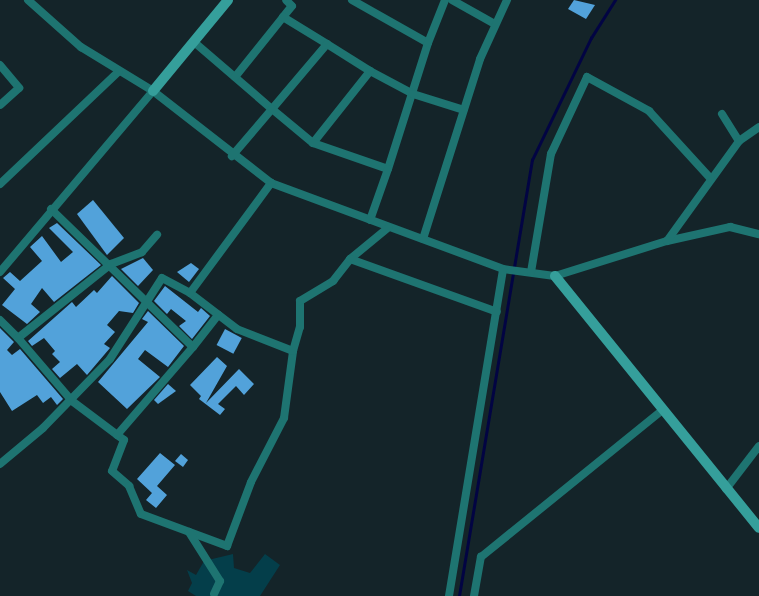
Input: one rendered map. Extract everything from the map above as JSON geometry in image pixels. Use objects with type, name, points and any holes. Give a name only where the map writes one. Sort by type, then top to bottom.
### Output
[{"type":"street","points":[[28,0],[49,21],[118,72],[154,91],[232,156],[271,183],[503,269],[555,276],[667,240],[730,227],[759,234]]},
{"type":"street","points":[[0,272],[51,209],[154,91],[228,0]]},
{"type":"street","points":[[352,0],[428,43]]},
{"type":"street","points":[[370,220],[413,94],[428,43],[446,0]]},
{"type":"street","points":[[452,0],[494,23]]},
{"type":"street","points":[[422,239],[494,23],[507,0]]},
{"type":"street","points":[[235,77],[283,17],[292,2]]},
{"type":"street","points":[[283,17],[370,71],[413,94],[464,110]]},
{"type":"street","points":[[194,42],[313,142],[388,169]]},
{"type":"street","points":[[232,156],[327,44]]},
{"type":"street","points":[[0,65],[19,88],[0,105]]},
{"type":"street","points":[[313,142],[370,71]]},
{"type":"street","points":[[0,184],[118,72]]},
{"type":"street","points":[[531,272],[551,154],[587,77],[649,111],[696,168],[711,179]]},
{"type":"street","points":[[722,114],[739,142]]},
{"type":"street","points":[[667,240],[739,142],[759,127]]},
{"type":"street","points":[[190,293],[271,183]]},
{"type":"street","points":[[51,209],[111,264],[193,347]]},
{"type":"street","points":[[0,320],[72,401],[124,440],[112,471],[129,486],[141,514],[227,546],[251,482],[284,418],[293,351],[300,327],[300,301],[333,281],[350,259],[389,227]]},
{"type":"street","points":[[18,338],[111,264],[142,252],[157,235]]},
{"type":"street","points":[[350,259],[497,312]]},
{"type":"street","points":[[449,596],[503,269]]},
{"type":"street","points":[[555,276],[661,411],[759,528]]},
{"type":"street","points":[[0,464],[72,401],[110,359],[145,299],[162,278],[190,293],[237,329],[293,351]]},
{"type":"street","points":[[117,435],[218,315]]},
{"type":"street","points":[[474,596],[481,557],[661,411]]},
{"type":"street","points":[[726,489],[759,446]]},
{"type":"street","points":[[190,532],[220,581],[214,594]]},
{"type":"shaded area","points":[[233,554],[234,568],[250,573],[265,554],[280,565],[260,596],[196,596],[188,591],[192,583],[187,570],[196,575],[204,561]]},
{"type":"building","points":[[574,0],[595,5],[586,19],[568,9]]},
{"type":"building","points":[[93,200],[124,238],[107,255],[77,214]]},
{"type":"building","points":[[57,223],[101,265],[54,302],[42,288],[31,304],[40,312],[27,324],[2,305],[15,289],[3,278],[10,272],[20,281],[42,261],[30,247],[42,236],[61,262],[73,252],[49,228]]},
{"type":"building","points":[[143,258],[153,270],[138,286],[121,269]]},
{"type":"building","points":[[191,263],[199,269],[189,282],[177,272]]},
{"type":"building","points":[[112,276],[139,303],[133,313],[119,311],[107,325],[115,332],[104,344],[110,348],[87,375],[77,364],[60,378],[52,369],[60,362],[52,354],[55,351],[44,338],[32,346],[28,341],[72,302],[76,307],[94,290],[97,293]]},
{"type":"building","points":[[165,286],[198,312],[201,308],[210,316],[192,339],[179,326],[186,321],[171,309],[167,314],[154,301]]},
{"type":"building","points":[[148,311],[184,346],[168,367],[145,350],[138,359],[160,377],[127,409],[98,382],[148,322],[142,319]]},
{"type":"building","points":[[0,328],[14,342],[7,350],[12,355],[20,349],[63,399],[57,405],[51,397],[43,403],[37,395],[12,411],[0,392]]},
{"type":"building","points":[[225,329],[242,338],[233,354],[217,345]]},
{"type":"building","points":[[217,357],[227,366],[206,403],[239,369],[254,384],[244,395],[236,386],[218,404],[225,409],[220,415],[199,399],[201,396],[190,385]]},
{"type":"building","points":[[168,384],[176,391],[158,404],[154,400]]},
{"type":"building","points":[[160,453],[175,465],[157,486],[167,495],[156,508],[146,500],[152,493],[137,479]]},
{"type":"building","points":[[181,454],[188,460],[183,467],[175,461]]},
{"type":"waterway","points":[[459,596],[532,160],[591,38],[615,0]]}]
